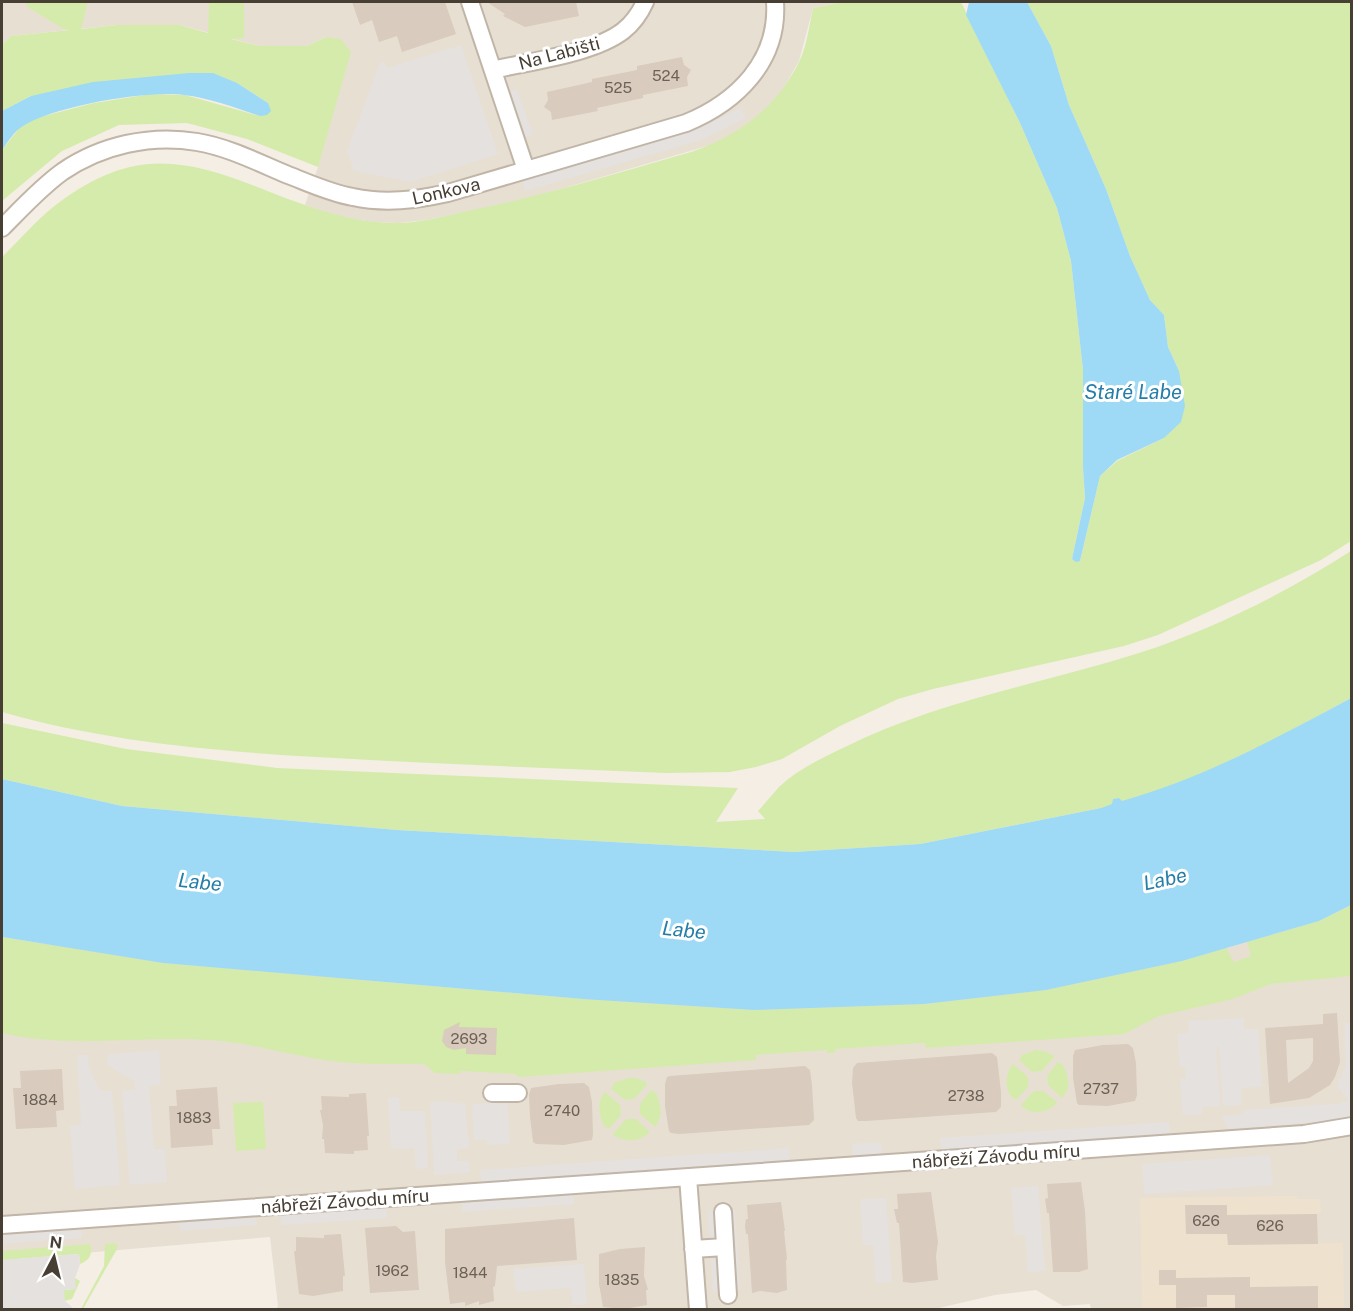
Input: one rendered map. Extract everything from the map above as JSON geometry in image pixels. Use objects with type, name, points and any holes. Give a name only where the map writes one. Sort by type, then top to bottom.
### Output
[{"type":"street","name":"Na Labišti","points":[[470,2],[526,170]]},
{"type":"street","name":"Na Labišti","points":[[493,70],[584,49],[612,38],[633,21],[645,2]]},
{"type":"street","name":"Lonkova","points":[[2,228],[63,172],[90,156],[117,146],[142,141],[173,139],[199,142],[336,193],[375,200],[419,199],[448,193],[686,123],[722,105],[750,79],[769,50],[774,32],[775,2]]},
{"type":"street","points":[[492,1093],[519,1093]]},
{"type":"street","name":"nábřeží Závodu míru","points":[[2,1225],[1304,1134],[1352,1126]]},
{"type":"street","name":"nábřeží Závodu míru","points":[[1304,1134],[1352,1138]]},
{"type":"street","points":[[688,1177],[698,1310]]},
{"type":"street","points":[[723,1212],[728,1295]]},
{"type":"street","points":[[693,1249],[725,1247]]},
{"type":"shaded area","points":[[2,2],[843,2],[813,8],[799,61],[782,91],[758,117],[736,133],[714,144],[520,201],[426,220],[399,223],[372,222],[335,216],[305,205],[318,167],[326,37],[307,46],[259,46],[180,25],[117,25],[11,36],[2,45]]},
{"type":"shaded area","points":[[461,45],[498,154],[411,182],[354,171],[347,151],[380,63],[384,62],[387,68]]},
{"type":"shaded area","points":[[517,89],[533,135],[523,138],[507,92]]},
{"type":"shaded area","points":[[740,108],[746,118],[701,140],[525,191],[522,180],[697,129]]},
{"type":"shaded area","points":[[1351,905],[1351,1309],[1091,1309],[1090,1304],[1063,1306],[1036,1290],[995,1295],[930,1310],[276,1310],[278,1306],[270,1237],[2,1260],[2,937],[11,940],[382,982],[583,999],[1189,959],[1319,921]]},
{"type":"shaded area","points":[[1244,1018],[1244,1029],[1258,1029],[1262,1087],[1241,1088],[1242,1105],[1223,1106],[1219,1047],[1216,1047],[1220,1106],[1202,1107],[1202,1114],[1183,1115],[1180,1079],[1186,1078],[1185,1067],[1180,1067],[1177,1034],[1189,1033],[1188,1021]]},
{"type":"shaded area","points":[[1344,1023],[1351,1023],[1351,1119],[1229,1129],[1221,1117],[1243,1114],[1243,1110],[1337,1104],[1349,1100],[1337,1086],[1346,1065]]},
{"type":"shaded area","points":[[159,1051],[161,1084],[149,1086],[154,1149],[165,1149],[167,1182],[130,1185],[122,1091],[135,1089],[135,1082],[108,1065],[108,1054]]},
{"type":"shaded area","points":[[77,1055],[88,1055],[89,1067],[100,1091],[112,1091],[120,1185],[75,1189],[70,1126],[81,1125]]},
{"type":"shaded area","points":[[399,1097],[400,1111],[425,1111],[428,1168],[416,1169],[414,1148],[391,1149],[388,1098]]},
{"type":"shaded area","points":[[430,1102],[465,1104],[469,1148],[457,1149],[457,1161],[469,1161],[470,1172],[434,1175]]},
{"type":"shaded area","points":[[507,1102],[510,1144],[487,1145],[487,1140],[474,1140],[472,1104]]},
{"type":"shaded area","points":[[1169,1122],[1170,1135],[941,1151],[940,1138]]},
{"type":"shaded area","points":[[881,1142],[882,1155],[853,1157],[852,1144]]},
{"type":"shaded area","points":[[789,1148],[790,1161],[481,1183],[480,1170]]},
{"type":"shaded area","points":[[1270,1155],[1273,1185],[1144,1194],[1142,1164]]},
{"type":"shaded area","points":[[1038,1186],[1045,1271],[1028,1272],[1025,1235],[1015,1235],[1011,1188]]},
{"type":"shaded area","points":[[573,1193],[574,1204],[462,1212],[461,1201]]},
{"type":"shaded area","points":[[1297,1196],[1297,1199],[1320,1199],[1321,1212],[1317,1214],[1318,1243],[1343,1243],[1344,1309],[1142,1309],[1140,1198]]},
{"type":"shaded area","points":[[886,1198],[892,1282],[876,1283],[873,1245],[863,1245],[860,1199]]},
{"type":"shaded area","points":[[387,1207],[387,1218],[281,1225],[280,1214]]},
{"type":"shaded area","points":[[735,1210],[740,1290],[713,1292],[708,1211]]},
{"type":"shaded area","points":[[256,1214],[257,1225],[180,1231],[179,1219]]},
{"type":"shaded area","points":[[81,1227],[82,1238],[2,1244],[2,1233]]},
{"type":"shaded area","points":[[79,1254],[80,1264],[75,1278],[76,1289],[64,1290],[65,1301],[74,1309],[2,1309],[2,1260]]},
{"type":"shaded area","points":[[584,1264],[587,1304],[573,1305],[570,1288],[516,1292],[513,1269]]},
{"type":"green space","points":[[25,2],[88,2],[81,29],[117,25],[180,25],[208,33],[209,2],[244,2],[244,38],[231,39],[259,46],[307,46],[326,37],[341,39],[351,52],[318,167],[247,139],[187,123],[119,125],[62,151],[2,201],[2,150],[20,127],[36,118],[94,103],[151,94],[185,95],[260,116],[268,103],[237,83],[31,96],[2,111],[2,45],[11,36],[70,30],[64,29],[29,8]]},
{"type":"green space","points":[[843,2],[961,2],[1020,123],[1057,208],[1071,261],[1083,370],[1085,498],[1072,559],[1080,561],[1100,476],[1117,461],[1164,438],[1179,371],[1168,347],[1164,315],[1150,300],[1130,256],[1106,189],[1069,105],[1051,46],[1027,2],[1351,2],[1351,541],[1321,560],[1158,635],[1124,646],[898,699],[840,726],[782,759],[730,772],[666,773],[535,768],[237,752],[118,737],[2,712],[2,257],[57,204],[85,185],[111,173],[136,166],[161,164],[212,171],[316,209],[380,222],[405,223],[425,220],[555,191],[691,152],[740,129],[767,106],[790,78],[804,49],[813,8]]},
{"type":"green space","points":[[1351,551],[1351,698],[1276,739],[1203,773],[1151,793],[1101,808],[920,844],[794,852],[397,830],[122,806],[2,779],[2,723],[126,749],[277,768],[738,788],[716,822],[765,819],[758,811],[779,787],[802,769],[845,747],[916,717],[1139,653],[1194,633],[1275,595]]},
{"type":"green space","points":[[1351,905],[1351,976],[1271,984],[1233,999],[1159,1016],[1124,1034],[926,1048],[925,1043],[835,1049],[835,1053],[827,1053],[827,1050],[756,1055],[756,1060],[519,1077],[515,1074],[460,1071],[460,1074],[435,1073],[424,1064],[336,1062],[220,1041],[166,1039],[83,1041],[29,1038],[2,1033],[2,937],[163,963],[583,999],[754,1010],[924,1004],[1046,990],[1182,961],[1226,948],[1234,962],[1251,956],[1247,942],[1319,921]]},
{"type":"green space","points":[[1036,1050],[1055,1056],[1042,1071],[1032,1072],[1019,1060],[1022,1055]]},
{"type":"green space","points":[[1058,1062],[1063,1065],[1068,1078],[1067,1091],[1062,1098],[1048,1085],[1047,1076]]},
{"type":"green space","points":[[1013,1064],[1028,1077],[1028,1087],[1016,1100],[1007,1089],[1008,1073]]},
{"type":"green space","points":[[636,1078],[646,1082],[647,1085],[634,1099],[625,1100],[611,1089],[614,1083]]},
{"type":"green space","points":[[651,1090],[656,1093],[660,1106],[660,1115],[655,1127],[640,1114],[640,1104]]},
{"type":"green space","points":[[1034,1091],[1043,1091],[1057,1102],[1056,1104],[1048,1110],[1029,1111],[1021,1105]]},
{"type":"green space","points":[[605,1092],[620,1105],[621,1115],[609,1129],[604,1126],[599,1109],[600,1100]]},
{"type":"green space","points":[[263,1102],[266,1149],[236,1151],[233,1103]]},
{"type":"green space","points":[[626,1119],[636,1119],[649,1133],[632,1140],[614,1136],[613,1134]]},
{"type":"green space","points":[[114,1243],[117,1249],[81,1309],[104,1266],[105,1244]]},
{"type":"green space","points":[[91,1244],[90,1257],[80,1264],[79,1254],[2,1260],[2,1251]]},
{"type":"green space","points":[[75,1278],[80,1281],[72,1299],[64,1301],[64,1290],[75,1289]]},
{"type":"water","name":"Staré Labe","points":[[969,2],[1027,2],[1051,46],[1069,105],[1106,189],[1130,256],[1150,300],[1164,315],[1168,347],[1179,371],[1185,406],[1181,422],[1164,438],[1117,460],[1100,476],[1080,561],[1076,562],[1072,559],[1085,498],[1083,370],[1071,261],[1057,208],[1020,123],[966,15]]},
{"type":"water","points":[[213,73],[237,83],[268,103],[271,111],[267,115],[260,116],[213,101],[184,95],[125,97],[78,106],[38,119],[17,131],[2,150],[2,111],[31,96],[93,82]]},
{"type":"water","name":"Labe","points":[[1351,698],[1351,905],[1319,921],[1182,961],[1046,990],[924,1004],[754,1010],[583,999],[163,963],[2,937],[2,779],[122,806],[397,830],[794,852],[920,844],[1101,808],[1112,804],[1113,799],[1119,798],[1122,801],[1152,792],[1211,769]]},
{"type":"building","points":[[352,2],[445,2],[456,34],[402,52],[397,36],[379,42],[372,20],[360,25]]},
{"type":"building","points":[[487,2],[576,2],[579,16],[525,27],[503,16],[505,14]]},
{"type":"building","points":[[682,57],[684,65],[691,70],[687,77],[688,86],[643,95],[643,98],[597,108],[598,111],[552,120],[551,112],[544,107],[548,100],[547,92],[592,82],[592,79],[637,70],[637,66]]},
{"type":"building","points":[[1337,1013],[1340,1062],[1335,1077],[1330,1085],[1309,1098],[1270,1104],[1265,1028],[1323,1024],[1323,1014]],"holes":[[[1313,1038],[1313,1061],[1309,1068],[1288,1083],[1286,1040]]]},
{"type":"building","points":[[460,1022],[459,1027],[497,1028],[496,1055],[466,1054],[466,1048],[454,1050],[446,1047],[442,1041],[444,1030]]},
{"type":"building","points":[[1128,1044],[1133,1048],[1136,1063],[1137,1095],[1135,1101],[1108,1106],[1079,1105],[1073,1078],[1075,1050],[1103,1045]]},
{"type":"building","points":[[992,1053],[997,1057],[1001,1092],[1001,1107],[996,1112],[866,1121],[858,1121],[856,1118],[852,1083],[853,1068],[857,1063]]},
{"type":"building","points":[[805,1066],[810,1070],[812,1085],[814,1120],[809,1125],[679,1134],[669,1131],[665,1106],[667,1077]]},
{"type":"building","points":[[62,1069],[64,1110],[56,1111],[57,1127],[16,1129],[13,1088],[21,1088],[20,1071]]},
{"type":"building","points":[[584,1083],[589,1087],[592,1102],[592,1140],[564,1145],[533,1142],[529,1095],[531,1088]]},
{"type":"building","points":[[217,1087],[220,1129],[212,1129],[213,1145],[171,1148],[169,1106],[177,1106],[176,1090]]},
{"type":"building","points":[[366,1093],[368,1150],[354,1151],[354,1154],[325,1153],[324,1139],[322,1139],[321,1096],[349,1097],[349,1094]]},
{"type":"building","points":[[1081,1182],[1088,1269],[1079,1272],[1053,1272],[1049,1213],[1047,1213],[1045,1199],[1048,1198],[1047,1184]]},
{"type":"building","points":[[931,1192],[938,1242],[936,1256],[938,1280],[903,1282],[899,1223],[897,1223],[894,1209],[898,1209],[897,1194]]},
{"type":"building","points":[[781,1202],[787,1259],[787,1290],[777,1293],[760,1291],[752,1293],[748,1234],[746,1234],[745,1226],[746,1219],[748,1219],[747,1205]]},
{"type":"building","points":[[1185,1205],[1227,1205],[1227,1215],[1317,1214],[1318,1244],[1228,1245],[1227,1234],[1186,1234]]},
{"type":"building","points":[[574,1218],[577,1260],[497,1266],[493,1287],[494,1301],[479,1305],[479,1301],[465,1306],[465,1302],[450,1304],[445,1262],[445,1229]]},
{"type":"building","points":[[396,1226],[403,1232],[415,1231],[419,1290],[370,1293],[365,1228]]},
{"type":"building","points":[[341,1234],[345,1276],[343,1276],[343,1291],[313,1296],[299,1294],[294,1251],[296,1251],[296,1237],[324,1238],[324,1235]]},
{"type":"building","points":[[645,1247],[644,1276],[648,1290],[646,1290],[647,1305],[624,1309],[603,1307],[599,1284],[599,1254]]},
{"type":"building","points":[[1159,1270],[1176,1270],[1176,1278],[1250,1277],[1250,1287],[1318,1286],[1318,1310],[1235,1310],[1235,1295],[1207,1295],[1207,1307],[1176,1308],[1176,1285],[1159,1285]]}]
